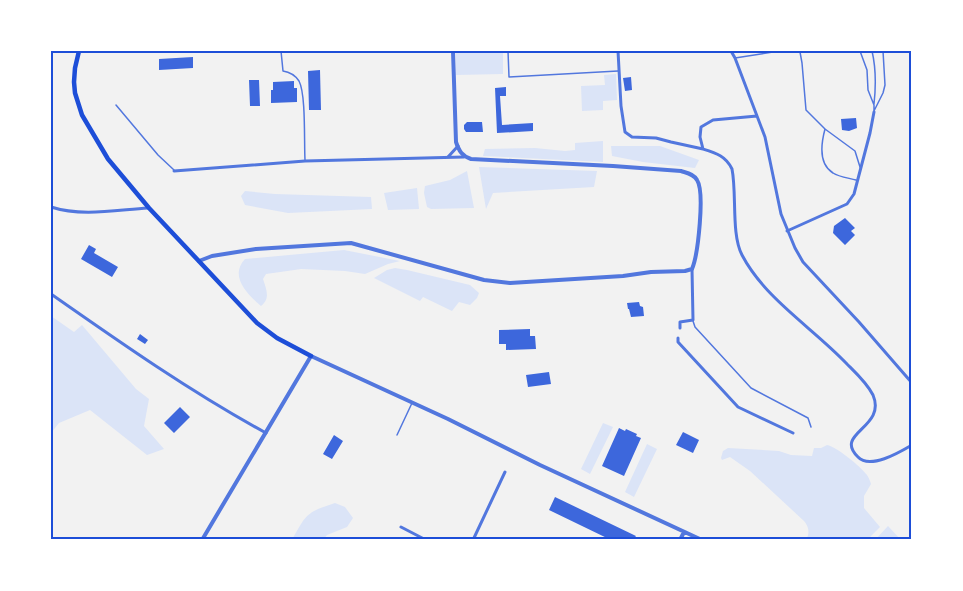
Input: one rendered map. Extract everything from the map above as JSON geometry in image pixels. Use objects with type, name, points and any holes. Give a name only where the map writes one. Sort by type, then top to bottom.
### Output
[{"type":"main road","points":[[79,51],[75,68],[75,93],[82,115],[108,159],[149,208],[257,323],[277,338],[310,356]]},
{"type":"street","points":[[453,51],[458,146],[464,157]]},
{"type":"street","points":[[618,51],[623,127],[628,135],[657,138],[723,156],[732,169],[738,245],[742,255],[766,288],[835,351],[871,392],[876,408],[872,419],[854,436],[851,443],[853,452],[864,462],[874,461],[887,458],[912,445]]},
{"type":"street","points":[[731,51],[765,137],[781,214],[795,248],[803,262],[912,383]]},
{"type":"street","points":[[787,231],[847,204],[854,194],[874,112]]},
{"type":"street","points":[[703,149],[700,137],[701,127],[705,124],[725,118],[757,116]]},
{"type":"street","points":[[448,157],[458,146]]},
{"type":"street","points":[[174,171],[305,161],[464,157],[681,171],[692,174],[697,178],[701,200],[692,268],[693,320],[680,322],[680,328]]},
{"type":"street","points":[[51,207],[61,211],[89,212],[149,208]]},
{"type":"street","points":[[199,261],[212,256],[256,249],[351,243],[484,280],[510,283],[623,276],[651,272],[685,272],[692,268]]},
{"type":"street","points":[[51,294],[145,360],[222,409],[266,433]]},
{"type":"street","points":[[678,338],[678,342],[738,408],[793,433]]},
{"type":"street","points":[[202,540],[310,356],[413,402],[581,485],[702,540]]},
{"type":"street","points":[[473,540],[506,472]]},
{"type":"street","points":[[401,527],[426,540]]},
{"type":"street","points":[[680,540],[684,532]]},
{"type":"lane","points":[[281,51],[283,71],[292,74],[299,82],[303,95],[305,161]]},
{"type":"lane","points":[[508,51],[509,77],[619,71]]},
{"type":"lane","points":[[735,58],[779,51]]},
{"type":"lane","points":[[796,51],[800,52],[802,63],[806,110],[825,129],[855,151],[860,168]]},
{"type":"lane","points":[[860,51],[867,70],[868,90],[874,105]]},
{"type":"lane","points":[[872,51],[876,90],[874,112]]},
{"type":"lane","points":[[874,112],[885,85],[883,51]]},
{"type":"lane","points":[[116,105],[174,171]]},
{"type":"lane","points":[[825,129],[821,145],[824,164],[833,174],[857,180]]},
{"type":"lane","points":[[693,320],[695,327],[751,388],[808,418],[811,427]]},
{"type":"lane","points":[[397,435],[413,402]]},
{"type":"shaded area","points":[[456,51],[503,51],[503,74],[456,75]]},
{"type":"shaded area","points":[[616,74],[617,100],[603,101],[603,110],[582,111],[581,86],[605,85],[604,75]]},
{"type":"shaded area","points":[[603,141],[603,162],[483,156],[485,149],[535,148],[565,151],[575,150],[575,143]]},
{"type":"shaded area","points":[[611,146],[660,146],[699,160],[695,168],[643,162],[612,156]]},
{"type":"shaded area","points":[[479,167],[597,171],[594,187],[493,193],[486,209]]},
{"type":"shaded area","points":[[467,171],[474,208],[431,209],[427,207],[425,186],[450,180]]},
{"type":"shaded area","points":[[417,188],[419,209],[388,210],[384,193]]},
{"type":"shaded area","points":[[245,191],[371,197],[372,209],[288,213],[245,205],[241,196]]},
{"type":"shaded area","points":[[344,250],[400,261],[365,274],[301,269],[266,274],[263,279],[267,297],[261,306],[250,296],[239,278],[241,265],[245,259]]},
{"type":"shaded area","points":[[395,268],[470,285],[479,293],[470,305],[459,302],[452,311],[423,297],[420,301],[374,278]]},
{"type":"shaded area","points":[[51,316],[74,332],[82,325],[136,389],[149,399],[144,426],[164,449],[147,455],[90,410],[59,423],[51,433]]},
{"type":"shaded area","points":[[603,423],[613,427],[590,474],[581,469]]},
{"type":"shaded area","points":[[647,444],[657,449],[634,497],[625,492]]},
{"type":"shaded area","points":[[827,445],[854,462],[864,471],[871,484],[864,496],[864,508],[880,527],[867,540],[806,540],[808,530],[804,521],[750,471],[730,457],[722,460],[721,458],[723,451],[728,448],[779,451],[791,455],[812,456],[814,448]]},
{"type":"shaded area","points":[[335,503],[345,507],[353,518],[347,527],[327,535],[323,540],[292,540],[308,515]]},
{"type":"shaded area","points":[[888,526],[901,540],[875,540]]},
{"type":"building","points":[[193,57],[193,68],[159,70],[159,59]]},
{"type":"building","points":[[320,70],[321,110],[309,110],[308,71]]},
{"type":"building","points":[[631,77],[632,90],[625,91],[623,78]]},
{"type":"building","points":[[249,80],[259,80],[260,106],[250,106]]},
{"type":"building","points":[[294,81],[294,88],[297,88],[297,102],[271,103],[273,82]]},
{"type":"building","points":[[506,87],[506,96],[500,96],[502,125],[533,123],[533,131],[497,133],[495,88]]},
{"type":"building","points":[[856,118],[857,128],[849,131],[842,130],[841,119]]},
{"type":"building","points":[[467,122],[482,122],[483,132],[466,132],[464,125]]},
{"type":"building","points":[[845,218],[855,228],[851,231],[855,235],[845,245],[833,233],[834,226]]},
{"type":"building","points":[[89,245],[96,249],[94,253],[118,267],[112,277],[81,259]]},
{"type":"building","points":[[639,302],[643,307],[644,316],[631,317],[627,303]]},
{"type":"building","points":[[530,329],[530,336],[535,336],[536,349],[506,350],[506,344],[499,344],[499,330]]},
{"type":"building","points":[[140,334],[148,340],[145,344],[137,339]]},
{"type":"building","points":[[549,372],[551,384],[528,387],[526,375]]},
{"type":"building","points":[[180,407],[190,417],[174,433],[164,423]]},
{"type":"building","points":[[619,428],[637,434],[636,436],[641,438],[624,476],[602,466]]},
{"type":"building","points":[[683,432],[699,440],[693,453],[676,445]]},
{"type":"building","points":[[334,435],[343,441],[332,459],[323,454]]},
{"type":"building","points":[[555,497],[636,536],[633,540],[611,540],[549,510]]}]
